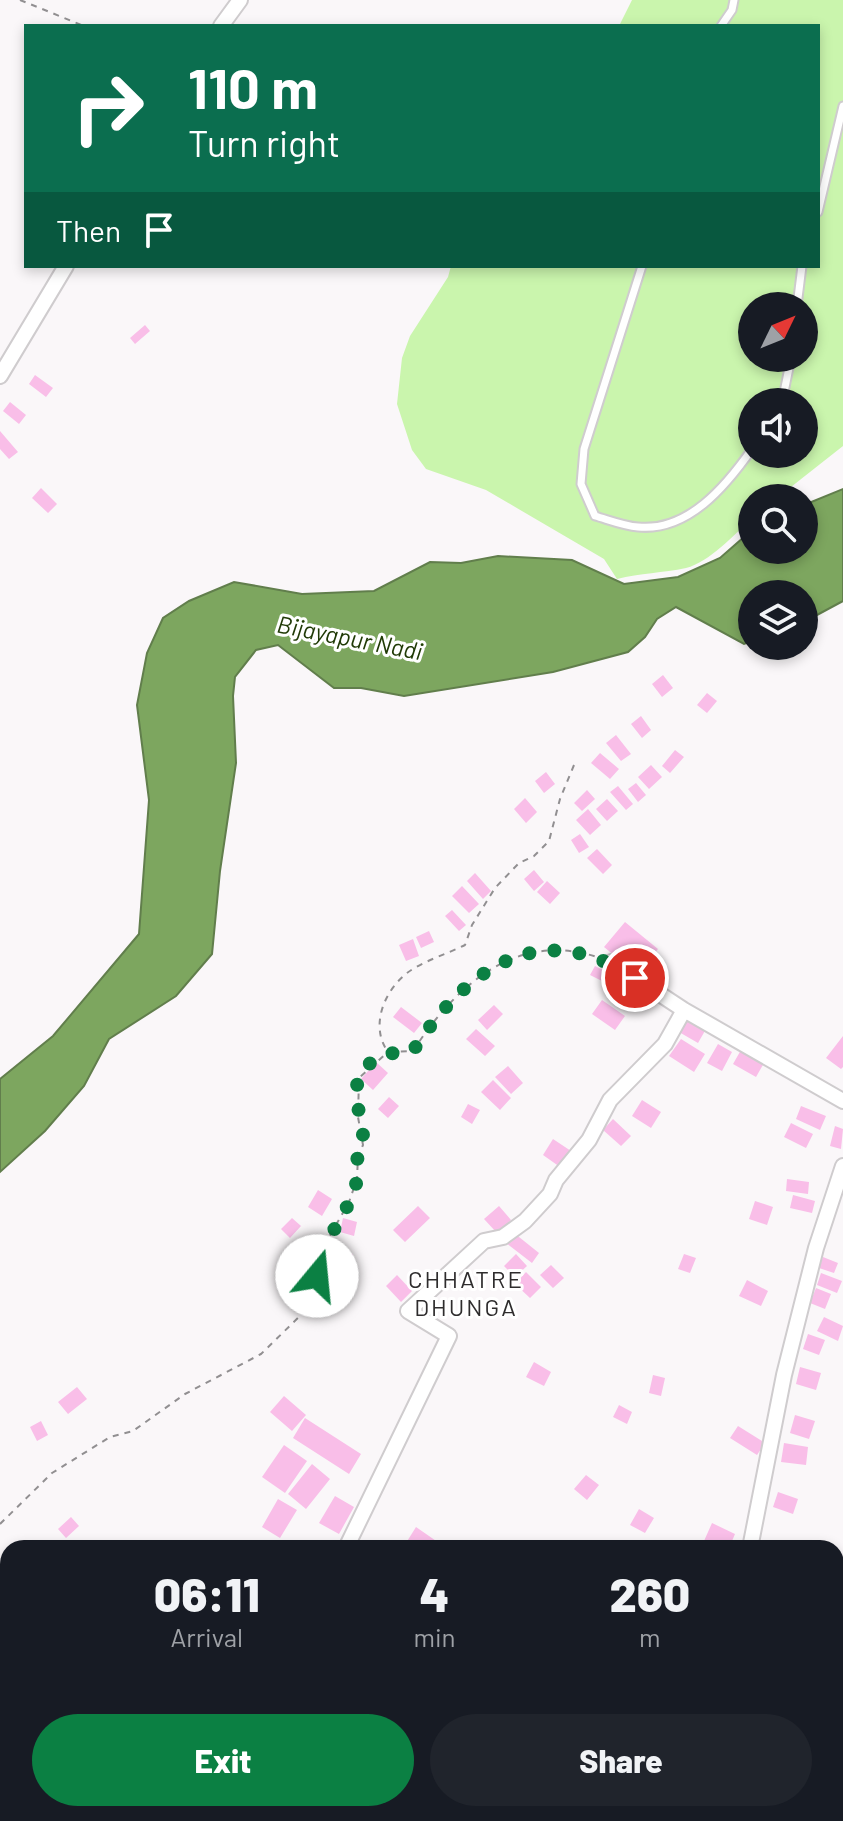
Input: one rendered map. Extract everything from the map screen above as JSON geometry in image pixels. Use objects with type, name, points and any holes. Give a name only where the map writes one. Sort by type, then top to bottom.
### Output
[{"type":"street","points":[[222,24],[240,0]]},
{"type":"street","points":[[0,376],[65,268]]},
{"type":"street","points":[[611,962],[684,1010],[843,1101]]},
{"type":"street","points":[[350,1540],[449,1336],[408,1311],[484,1241],[503,1237],[542,1203],[589,1140],[610,1100],[665,1044],[684,1010]]},
{"type":"street","points":[[752,1540],[784,1375],[816,1248],[843,1166]]},
{"type":"lane","points":[[722,24],[732,10],[734,0]]},
{"type":"lane","points":[[820,204],[843,106]]},
{"type":"lane","points":[[641,268],[584,449],[581,484],[595,516],[639,528],[672,523],[695,512],[739,468]]},
{"type":"lane","points":[[799,292],[802,268]]},
{"type":"path","points":[[20,0],[79,24]]},
{"type":"path","points":[[388,1052],[380,1041],[378,1021],[388,996],[406,974],[465,945],[472,925],[495,888],[519,863],[534,856],[549,841],[574,765]]},
{"type":"path","points":[[0,1524],[52,1473],[110,1437],[133,1431],[185,1394],[261,1354],[302,1314],[317,1276],[320,1253],[349,1202],[357,1179],[358,1156],[363,1145],[358,1117],[359,1078],[388,1052],[413,1051],[433,1020],[458,992],[505,959],[530,951],[580,951],[611,962]]},
{"type":"shaded area","points":[[632,0],[843,0],[843,446],[818,466],[818,388],[738,388],[738,468],[815,468],[795,484],[738,484],[738,532],[721,547],[704,560],[686,568],[617,579],[604,559],[486,490],[426,469],[412,450],[397,404],[402,358],[410,336],[448,277],[450,268],[820,268],[820,24],[620,24]]},
{"type":"water","name":"Bijayapur Nadi","points":[[843,489],[843,601],[818,614],[818,580],[738,580],[738,641],[676,607],[657,619],[645,637],[628,652],[553,672],[404,696],[361,688],[334,688],[278,645],[256,650],[235,677],[236,763],[220,871],[212,954],[176,996],[109,1039],[84,1086],[45,1131],[0,1172],[0,1079],[53,1036],[139,934],[149,800],[137,705],[147,653],[163,618],[189,601],[234,582],[302,594],[374,591],[430,562],[461,563],[498,556],[572,560],[624,584],[678,577],[720,558],[738,542],[738,564],[818,564],[818,499]]},
{"type":"building","points":[[145,325],[150,331],[135,344],[130,338]]},
{"type":"building","points":[[35,375],[53,388],[46,397],[29,384]]},
{"type":"building","points":[[10,402],[26,415],[19,424],[3,411]]},
{"type":"building","points":[[0,431],[18,452],[9,459],[0,449]]},
{"type":"building","points":[[41,488],[57,504],[48,513],[32,498]]},
{"type":"building","points":[[663,675],[673,688],[662,697],[652,684]]},
{"type":"building","points":[[707,693],[717,701],[707,713],[697,705]]},
{"type":"building","points":[[641,716],[651,730],[642,738],[631,724]]},
{"type":"building","points":[[616,735],[631,754],[621,761],[606,743]]},
{"type":"building","points":[[675,750],[684,757],[670,773],[662,766]]},
{"type":"building","points":[[600,753],[619,769],[610,779],[591,763]]},
{"type":"building","points":[[651,765],[662,777],[649,789],[638,777]]},
{"type":"building","points":[[546,772],[555,784],[544,793],[535,781]]},
{"type":"building","points":[[636,783],[646,795],[638,802],[628,789]]},
{"type":"building","points":[[618,786],[633,804],[626,810],[610,792]]},
{"type":"building","points":[[587,790],[595,799],[582,811],[574,803]]},
{"type":"building","points":[[525,798],[537,812],[526,823],[514,809]]},
{"type":"building","points":[[607,799],[618,811],[607,821],[596,809]]},
{"type":"building","points":[[588,809],[601,825],[590,835],[576,820]]},
{"type":"building","points":[[580,834],[589,847],[579,853],[571,840]]},
{"type":"building","points":[[597,849],[612,865],[603,874],[587,858]]},
{"type":"building","points":[[534,870],[544,882],[534,891],[524,879]]},
{"type":"building","points":[[475,873],[491,891],[483,899],[467,881]]},
{"type":"building","points":[[547,881],[560,893],[550,904],[537,892]]},
{"type":"building","points":[[462,886],[479,904],[469,913],[452,896]]},
{"type":"building","points":[[452,910],[466,925],[459,931],[445,916]]},
{"type":"building","points":[[625,922],[658,949],[637,974],[604,947]]},
{"type":"building","points":[[429,931],[434,942],[421,948],[416,937]]},
{"type":"building","points":[[413,939],[419,956],[406,961],[399,945]]},
{"type":"building","points":[[595,966],[609,973],[604,982],[590,975]]},
{"type":"building","points":[[639,986],[656,996],[648,1010],[631,1000]]},
{"type":"building","points":[[602,1000],[625,1016],[615,1030],[592,1014]]},
{"type":"building","points":[[494,1005],[503,1014],[487,1030],[478,1020]]},
{"type":"building","points":[[401,1007],[422,1023],[414,1033],[393,1017]]},
{"type":"building","points":[[686,1018],[706,1029],[698,1043],[679,1032]]},
{"type":"building","points":[[476,1029],[495,1046],[485,1056],[466,1039]]},
{"type":"building","points":[[843,1036],[843,1067],[841,1069],[826,1058]]},
{"type":"building","points":[[681,1039],[705,1054],[694,1072],[669,1056]]},
{"type":"building","points":[[718,1044],[732,1052],[722,1071],[707,1063]]},
{"type":"building","points":[[741,1050],[764,1063],[756,1077],[733,1064]]},
{"type":"building","points":[[376,1062],[388,1073],[373,1090],[361,1079]]},
{"type":"building","points":[[508,1066],[523,1083],[511,1094],[495,1077]]},
{"type":"building","points":[[493,1080],[511,1098],[500,1110],[481,1092]]},
{"type":"building","points":[[389,1097],[399,1106],[388,1118],[378,1109]]},
{"type":"building","points":[[642,1100],[661,1112],[651,1128],[632,1116]]},
{"type":"building","points":[[468,1104],[480,1110],[472,1124],[461,1117]]},
{"type":"building","points":[[801,1106],[826,1116],[820,1130],[796,1119]]},
{"type":"building","points":[[613,1119],[631,1136],[621,1146],[603,1130]]},
{"type":"building","points":[[791,1123],[813,1134],[806,1148],[784,1137]]},
{"type":"building","points":[[835,1126],[843,1129],[841,1149],[830,1146]]},
{"type":"building","points":[[553,1139],[571,1151],[560,1167],[543,1155]]},
{"type":"building","points":[[787,1179],[809,1182],[808,1194],[786,1191]]},
{"type":"building","points":[[318,1190],[332,1199],[322,1216],[308,1207]]},
{"type":"building","points":[[793,1195],[815,1201],[812,1213],[790,1208]]},
{"type":"building","points":[[755,1201],[773,1207],[767,1225],[749,1219]]},
{"type":"building","points":[[418,1206],[430,1218],[405,1242],[393,1230]]},
{"type":"building","points":[[499,1206],[511,1220],[497,1233],[484,1219]]},
{"type":"building","points":[[292,1218],[301,1226],[290,1238],[281,1229]]},
{"type":"building","points":[[343,1218],[357,1222],[354,1236],[340,1232]]},
{"type":"building","points":[[514,1233],[539,1253],[532,1263],[506,1243]]},
{"type":"building","points":[[329,1247],[353,1254],[347,1271],[324,1263]]},
{"type":"building","points":[[516,1254],[527,1266],[515,1277],[504,1266]]},
{"type":"building","points":[[684,1254],[696,1258],[690,1273],[678,1269]]},
{"type":"building","points":[[823,1257],[838,1263],[834,1273],[819,1268]]},
{"type":"building","points":[[551,1265],[564,1278],[553,1288],[540,1275]]},
{"type":"building","points":[[526,1272],[541,1287],[530,1298],[515,1284]]},
{"type":"building","points":[[821,1273],[842,1281],[837,1293],[817,1285]]},
{"type":"building","points":[[397,1275],[412,1291],[401,1302],[386,1286]]},
{"type":"building","points":[[747,1280],[768,1291],[761,1306],[739,1296]]},
{"type":"building","points":[[816,1288],[831,1294],[825,1309],[810,1303]]},
{"type":"building","points":[[824,1317],[843,1326],[838,1341],[817,1331]]},
{"type":"building","points":[[808,1334],[825,1340],[819,1355],[803,1349]]},
{"type":"building","points":[[534,1362],[551,1372],[544,1386],[526,1377]]},
{"type":"building","points":[[800,1367],[821,1373],[816,1390],[796,1384]]},
{"type":"building","points":[[653,1375],[665,1378],[661,1396],[649,1393]]},
{"type":"building","points":[[77,1387],[87,1399],[68,1414],[58,1402]]},
{"type":"building","points":[[284,1396],[306,1415],[292,1431],[270,1412]]},
{"type":"building","points":[[619,1405],[632,1412],[627,1424],[613,1417]]},
{"type":"building","points":[[795,1415],[815,1421],[809,1439],[790,1433]]},
{"type":"building","points":[[305,1418],[361,1454],[349,1474],[293,1438]]},
{"type":"building","points":[[41,1421],[48,1435],[37,1441],[30,1427]]},
{"type":"building","points":[[738,1426],[765,1443],[757,1455],[730,1438]]},
{"type":"building","points":[[784,1443],[808,1447],[806,1465],[781,1462]]},
{"type":"building","points":[[284,1445],[307,1461],[285,1493],[262,1477]]},
{"type":"building","points":[[312,1464],[330,1479],[306,1509],[288,1494]]},
{"type":"building","points":[[586,1475],[599,1485],[587,1500],[574,1489]]},
{"type":"building","points":[[778,1492],[798,1499],[793,1514],[773,1507]]},
{"type":"building","points":[[335,1496],[354,1507],[339,1534],[319,1523]]},
{"type":"building","points":[[278,1499],[297,1510],[280,1538],[262,1527]]},
{"type":"building","points":[[639,1509],[654,1518],[645,1533],[630,1525]]},
{"type":"building","points":[[71,1517],[79,1526],[66,1538],[58,1529]]},
{"type":"building","points":[[712,1523],[735,1534],[732,1540],[704,1540]]},
{"type":"building","points":[[416,1527],[435,1540],[408,1540]]},
{"type":"district","name":"CHHATRE DHUNGA","points":[[466,1292]]},
{"type":"route","points":[[317,1276],[320,1253],[349,1202],[357,1179],[358,1156],[363,1145],[358,1117],[359,1078],[371,1064],[388,1052],[413,1051],[433,1020],[458,992],[505,959],[530,951],[580,951],[611,962],[635,978]]}]
